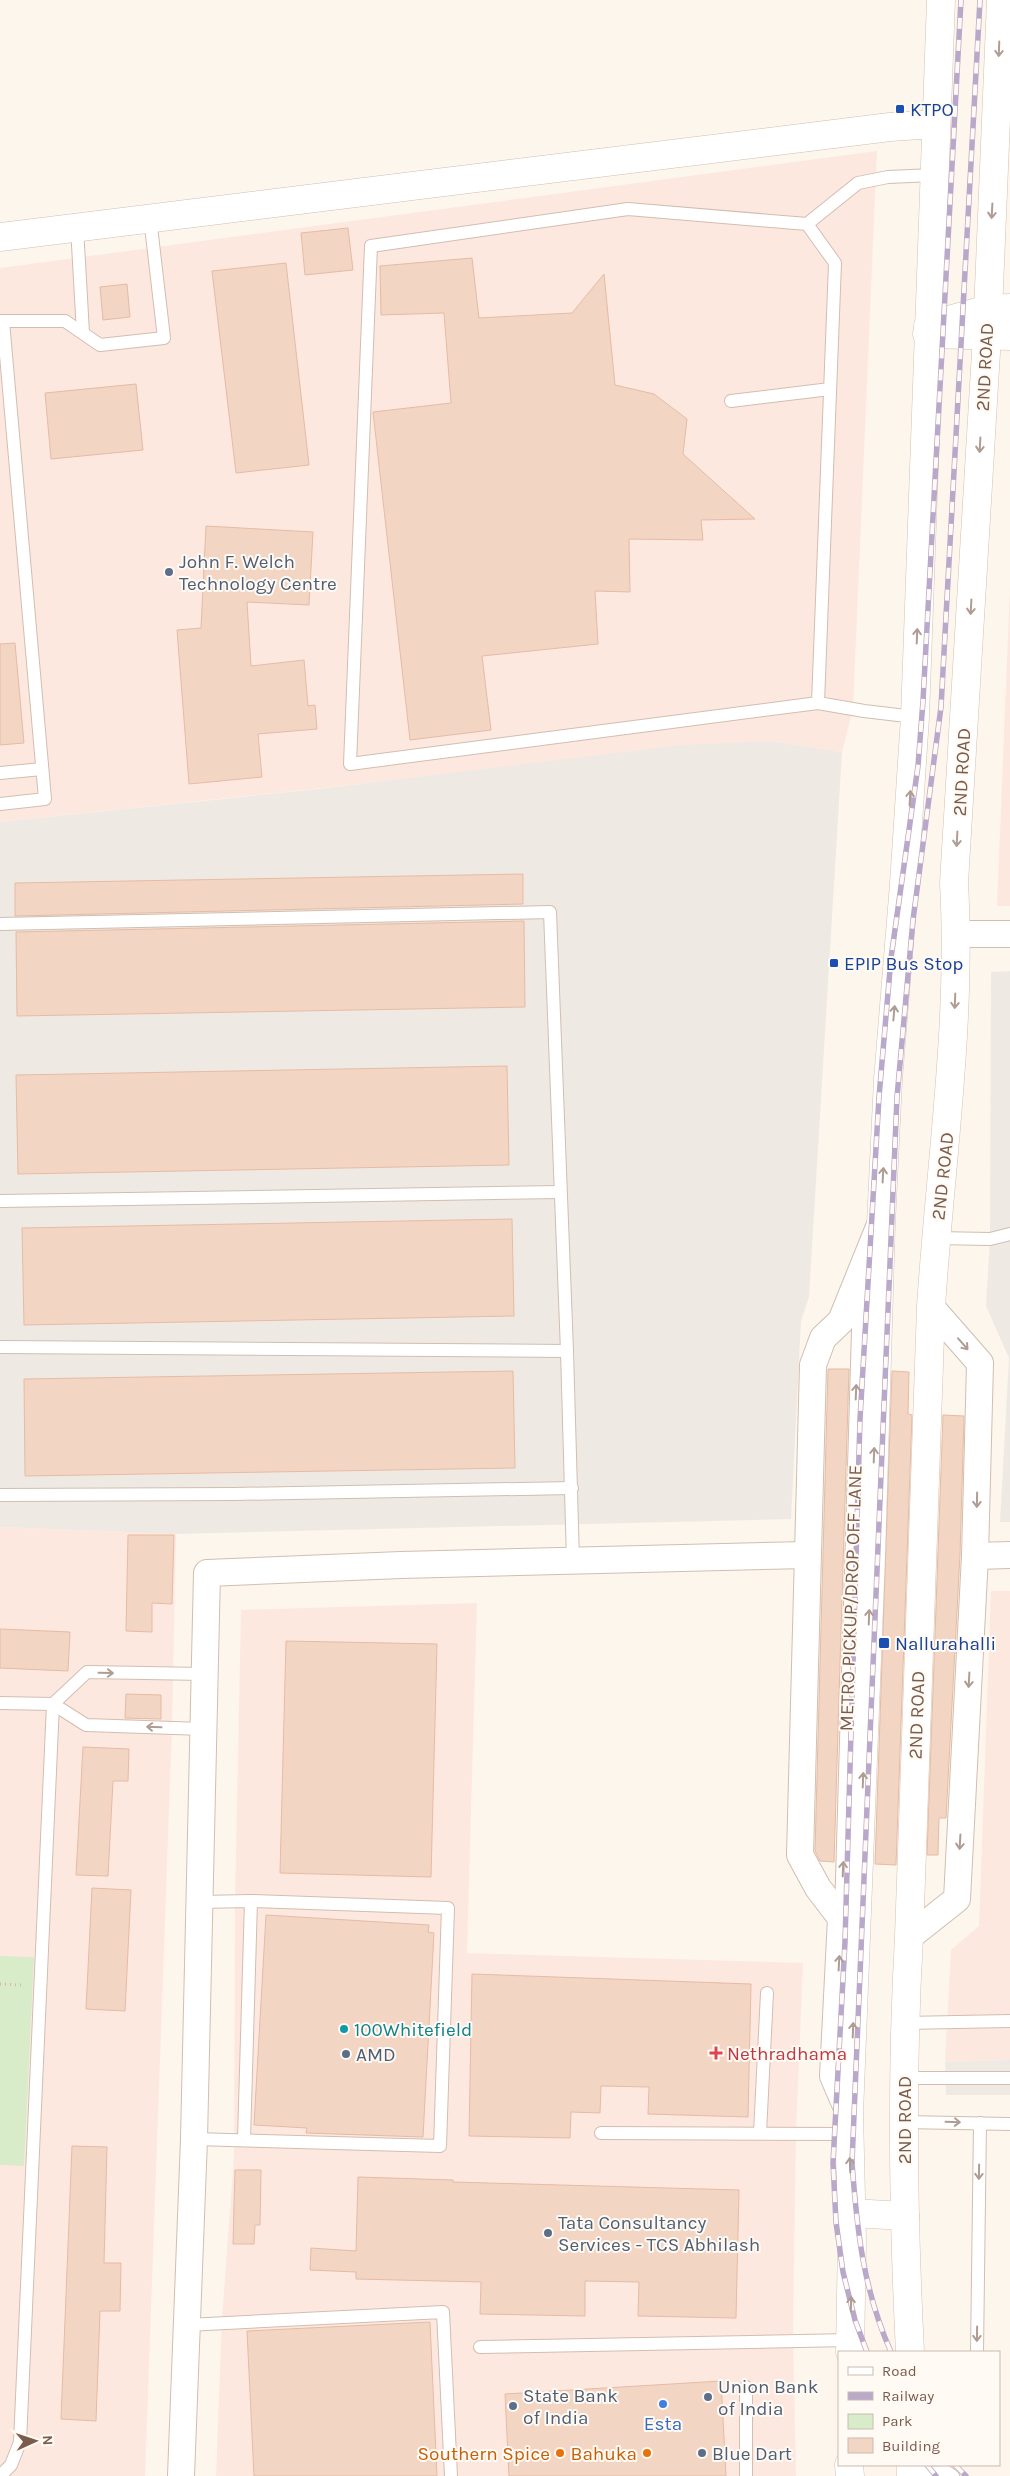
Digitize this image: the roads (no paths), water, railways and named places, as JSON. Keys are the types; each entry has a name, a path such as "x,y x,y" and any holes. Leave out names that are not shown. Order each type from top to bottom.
{"main road":[{"path":"850,2346 851,2213 849,2124 871,1558 881,1224 888,1080 915,717 933,174 941,0"},
{"name":"2ND ROAD","path":"910,2351 904,2216 904,2023 909,1937 931,1307 935,1238 951,1086 957,934 954,883 998,336 1001,0"},
{"path":"0,237 890,126 936,124"},
{"path":"928,330 999,308"},
{"path":"928,330 998,336"},
{"path":"851,2213 904,2216"}],"street":[{"path":"957,934 1010,934"},
{"path":"849,2124 833,2076 841,1918 818,1888 800,1855 813,1364 823,1338 841,1321 881,1224"},
{"path":"909,1937 957,1899 976,1556 980,1363 931,1307"},
{"path":"181,2476 194,2139 207,1573 573,1560 807,1555"},
{"path":"976,1556 1010,1555"}],"lane":[{"path":"915,717 818,703 350,764 371,246 628,209 807,224 858,183 888,176 933,174"},
{"path":"0,804 45,799 2,321 65,321 100,345 164,338 150,218"},
{"path":"807,224 835,262 818,703"},
{"path":"77,228 83,333"},
{"path":"731,401 830,389"},
{"path":"0,773 42,769"},
{"path":"0,924 550,912 572,1488 573,1560"},
{"path":"0,1201 560,1192"},
{"path":"935,1238 990,1239 1010,1234"},
{"name":"METRO PICKUP/DROP OFF LANE","path":"841,1918 860,1277"},
{"path":"0,1347 567,1351"},
{"path":"0,1495 234,1494 572,1488"},
{"path":"0,2476 11,2465 20,2442 53,1704 87,1672 204,1674"},
{"path":"0,1703 53,1704 86,1725 203,1729"},
{"path":"194,2139 440,2146 448,1918 448,1908 251,1901 199,1902"},
{"path":"244,2139 251,1901"},
{"path":"760,2133 767,1993"},
{"path":"904,2023 1010,2021"},
{"path":"903,2078 1010,2078"},
{"path":"904,2122 1010,2124"},
{"path":"977,2351 980,2123"},
{"path":"601,2134 760,2133 849,2124"},
{"path":"187,2325 443,2312 451,2476"},
{"path":"480,2347 850,2346"},
{"path":"746,2387 746,2476"},
{"path":"911,2471 947,2472 953,2476"}],"railway":[{"path":"867,2351 855,2320 843,2272 836,2222 833,2163 845,1942 860,1419 879,1097 891,958 918,766 923,701 961,0"},
{"path":"891,2351 881,2329 863,2259 856,2212 852,2163 897,1097 913,920 941,707 980,0"},
{"path":"928,2466 936,2476"},
{"path":"956,2466 966,2476"}],"place":[{"name":"KTPO","path":"900,109"},
{"name":"John F. Welch Technology Centre","path":"169,572"},
{"name":"EPIP Bus Stop","path":"834,963"},
{"name":"Nallurahalli","path":"884,1643"},
{"name":"100Whitefield","path":"344,2029"},
{"name":"Nethradhama","path":"716,2053"},
{"name":"AMD","path":"346,2054"},
{"name":"Tata Consultancy Services - TCS Abhilash","path":"548,2233"},
{"name":"Union Bank of India","path":"708,2397"},
{"name":"Esta","path":"663,2404"},
{"name":"State Bank of India","path":"513,2406"},
{"name":"Southern Spice","path":"560,2453"},
{"name":"Bahuka","path":"647,2453"},
{"name":"Blue Dart","path":"702,2453"}]}
